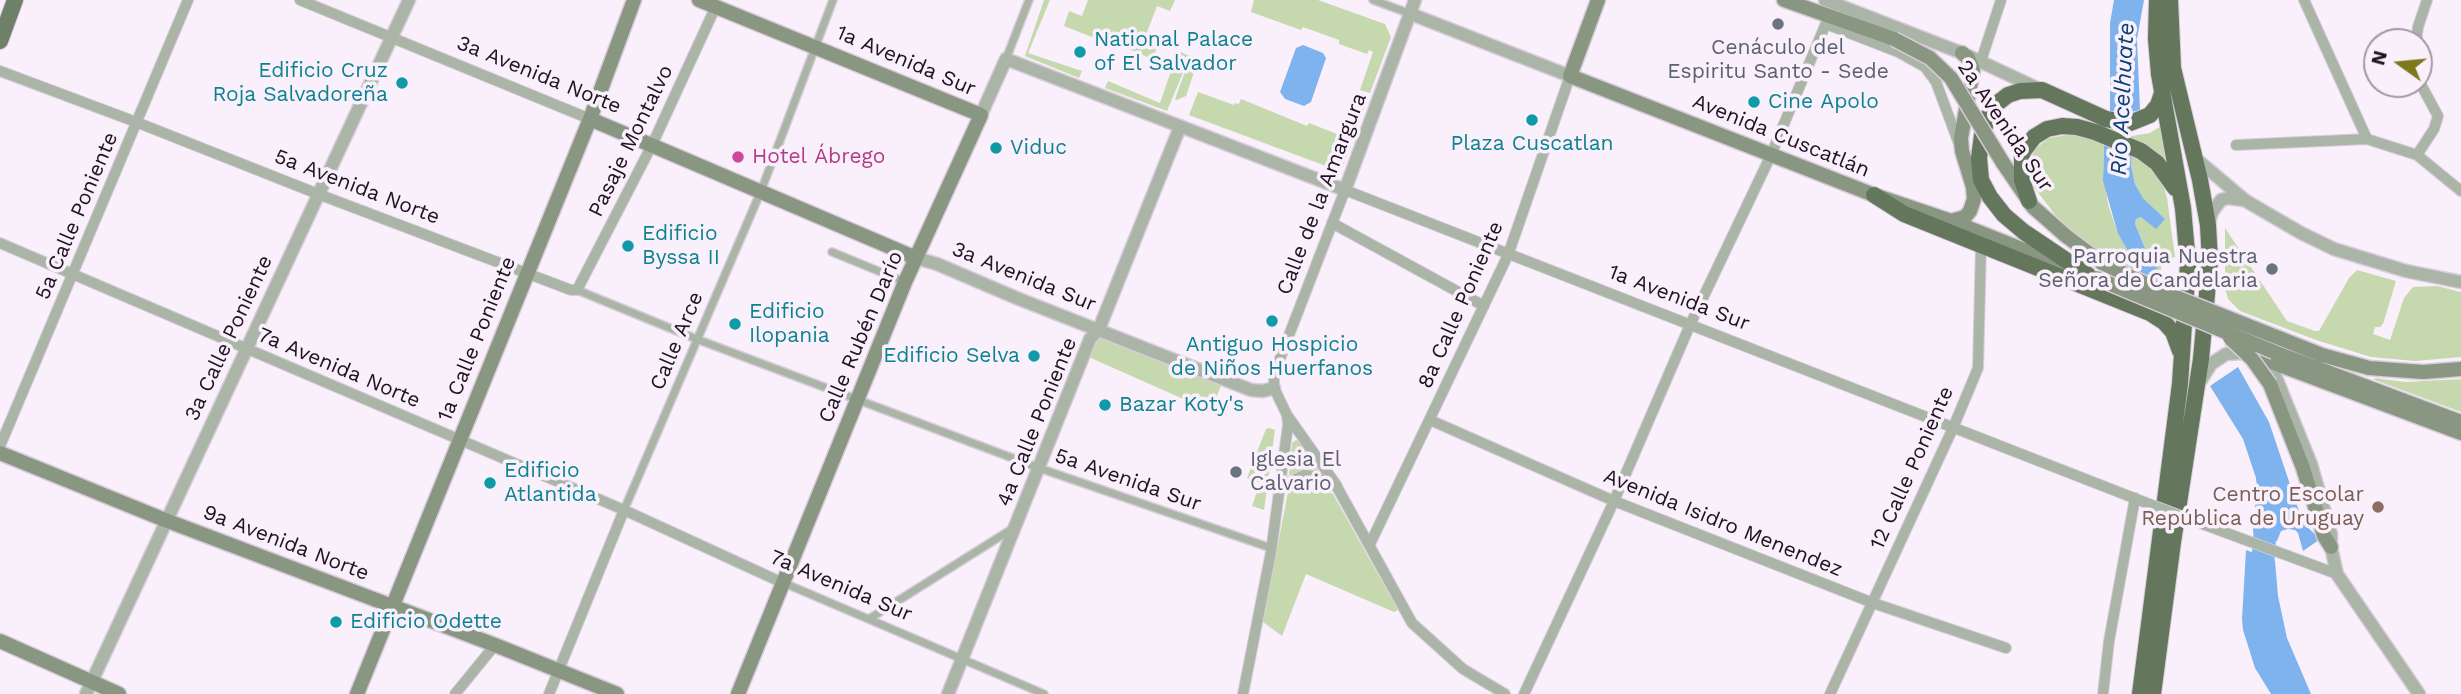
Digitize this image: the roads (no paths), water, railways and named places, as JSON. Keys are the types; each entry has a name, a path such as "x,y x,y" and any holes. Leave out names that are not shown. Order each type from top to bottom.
{"highway":[{"path":"2140,694 2182,356 2188,264 2183,208 2162,90 2156,39 2157,0"},
{"path":"2153,694 2209,282 2208,225 2175,81 2170,35 2170,0"},
{"path":"2092,276 2012,222 1990,197 1981,180 1980,143 1991,111 2008,95 2020,91 2042,90 2106,127 2164,169 2183,208"},
{"path":"2029,201 2022,180 2020,161 2025,146 2034,137 2047,129 2062,126 2106,127 2138,121 2155,110 2162,90"},
{"path":"1874,195 1904,214 2150,313 2173,332 2182,356"}],"main road":[{"path":"0,10 4,0"},
{"path":"0,41 15,0"},
{"name":"1a Calle Poniente","path":"357,694 590,120 634,0"},
{"name":"1a Avenida Sur","path":"699,0 981,115"},
{"path":"1570,76 1598,0"},
{"name":"2a Avenida Sur","path":"1784,0 1827,8 1930,58 1951,78 2029,201 2066,236 2102,263 2273,350"},
{"path":"1951,221 1965,216 1974,200 1973,187 1962,151 1962,131 1973,70 1962,52"},
{"name":"Avenida Cuscatlán","path":"1570,76 1874,195 1951,221 2273,350"},
{"name":"Calle Rubén Darío","path":"738,694 905,282 981,115"},
{"name":"3a Avenida Norte","path":"590,120 761,191"},
{"name":"3a Avenida Sur","path":"761,191 916,258"},
{"path":"2217,329 2247,354 2270,384 2324,536 2331,547"},
{"path":"2273,350 2322,355 2369,368 2423,372 2461,369"},
{"path":"2273,350 2461,422"},
{"path":"2273,350 2461,433"},
{"name":"9a Avenida Norte","path":"0,453 165,520 617,694"},
{"path":"0,641 88,688 119,694"}],"street":[{"name":"5a Calle Poniente","path":"0,446 188,0"},
{"name":"3a Avenida Norte","path":"300,0 590,120"},
{"name":"3a Calle Poniente","path":"88,688 409,0"},
{"name":"Calle Arce","path":"549,694 624,510 761,191 834,0"},
{"name":"Calle Rubén Darío","path":"981,115 1030,0"},
{"name":"Avenida Cuscatlán","path":"1373,0 1570,76"},
{"name":"Calle de la Amargura","path":"1275,388 1274,374 1415,0"},
{"path":"1981,61 2001,0"},
{"path":"2304,0 2367,139"},
{"path":"2418,28 2427,0"},
{"name":"Pasaje Montalvo","path":"577,290 652,145 716,6"},
{"name":"2a Avenida Sur","path":"1827,8 1962,52 2042,90"},
{"name":"2a Avenida Sur","path":"1827,8 1925,67 1936,82 1962,151"},
{"path":"1524,694 1614,501 1690,325 1771,155 1827,8"},
{"name":"1a Avenida Sur","path":"1006,59 2139,500 2337,574"},
{"name":"5a Avenida Norte","path":"0,71 318,194 577,290 699,340"},
{"name":"8a Calle Poniente","path":"1370,544 1508,255 1570,76"},
{"path":"2417,155 2434,129 2438,116 2428,98"},
{"name":"4a Calle Poniente","path":"948,694 1090,339 1099,329 1180,127"},
{"path":"2236,145 2367,139 2417,155 2461,191"},
{"path":"2194,158 2246,201 2333,249 2406,271 2461,282"},
{"path":"2208,225 2212,212 2221,200 2228,198 2246,201"},
{"path":"1332,223 1484,306"},
{"name":"7a Avenida Norte","path":"0,243 624,510"},
{"name":"12 Calle Poniente","path":"1830,694 1978,368 1981,246"},
{"path":"832,252 905,282"},
{"name":"3a Avenida Sur","path":"916,258 937,264 1251,390 1275,388"},
{"name":"5a Avenida Sur","path":"699,340 1039,468 1271,548"},
{"path":"2194,401 2203,375 2222,355 2273,350 2277,374 2311,464 2331,534 2337,574 2419,694"},
{"path":"1275,388 1287,415 1337,487 1412,623 1463,669 1505,694"},
{"path":"1243,694 1281,486 1287,415"},
{"name":"Avenida Isidro Menendez","path":"1430,420 1614,501 1873,603 2006,648"},
{"path":"1281,486 1304,475 1337,487"},
{"path":"2103,694 2109,640 2139,500"},
{"name":"7a Avenida Sur","path":"624,510 783,583 1044,694"},
{"path":"869,619 1015,527"},
{"path":"455,694 495,645"}],"water":[{"name":"Río Acelhuate","path":"2114,0 2144,0 2137,39 2140,110 2132,112 2110,111 2110,23"},
{"path":"1303,45 1323,53 1326,58 1311,102 1304,106 1285,99 1280,92 1296,48"},
{"name":"Río Acelhuate","path":"2104,142 2132,153 2131,165 2135,184 2143,198 2165,219 2156,229 2141,217 2136,219 2135,224 2147,253 2160,272 2157,280 2137,272 2134,261 2118,234 2103,181"},
{"path":"2238,367 2269,422 2303,523 2318,537 2319,540 2303,551 2295,530 2281,531 2277,541 2253,532 2256,478 2243,439 2210,386"},
{"path":"2246,550 2275,561 2278,596 2287,638 2311,694 2271,694 2255,668 2242,619"}],"waterway":[{"name":"Río Acelhuate","path":"2261,587 2267,506"}],"place":[{"name":"Cenáculo del Espiritu Santo - Sede","path":"1778,24"},
{"name":"National Palace of El Salvador","path":"1080,52"},
{"name":"Edificio Cruz Roja Salvadoreña","path":"402,83"},
{"name":"Cine Apolo","path":"1754,102"},
{"name":"Plaza Cuscatlan","path":"1532,120"},
{"name":"Viduc","path":"996,148"},
{"name":"Hotel Ábrego","path":"738,157"},
{"name":"Edificio Byssa II","path":"628,246"},
{"name":"Parroquia Nuestra Señora de Candelaria","path":"2272,269"},
{"name":"Antiguo Hospicio de Niños Huerfanos","path":"1272,321"},
{"name":"Edificio Ilopania","path":"735,324"},
{"name":"Edificio Selva","path":"1034,356"},
{"name":"Bazar Koty's","path":"1105,405"},
{"name":"Iglesia El Calvario","path":"1236,472"},
{"name":"Edificio Atlantida","path":"490,483"},
{"name":"Centro Escolar República de Uruguay","path":"2378,507"},
{"name":"Edificio Odette","path":"336,622"}]}
